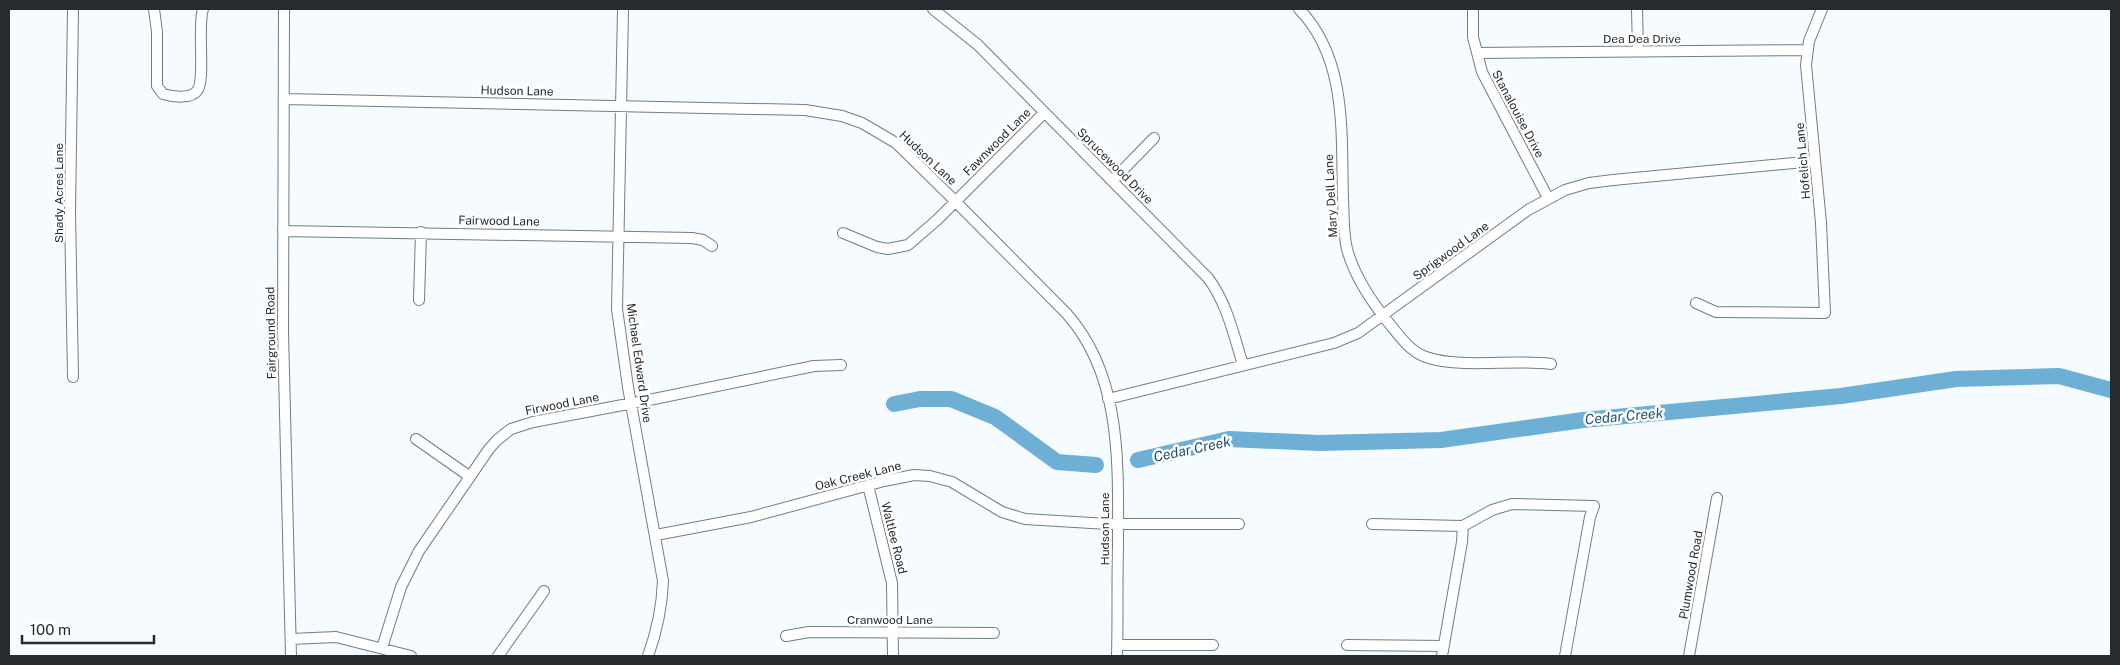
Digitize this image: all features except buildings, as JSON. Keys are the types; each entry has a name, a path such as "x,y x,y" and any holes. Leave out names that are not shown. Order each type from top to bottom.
{"street":[{"name":"Shady Acres Lane","path":"73,9 70,212 73,377"},
{"path":"154,9 157,32 157,86 164,94 188,96 193,94 200,86 200,23 204,9"},
{"name":"Fairground Road","path":"284,9 283,332 292,656"},
{"name":"Michael Edward Drive","path":"623,9 617,309 663,580 662,607 658,627 648,656"},
{"name":"Sprucewood Drive","path":"932,9 978,45 1214,286 1224,307 1243,365"},
{"name":"Mary Dell Lane","path":"1299,9 1317,33 1336,80 1341,124 1344,226 1347,250 1353,267 1366,291 1410,348 1424,357 1455,362 1551,364"},
{"name":"Stanalouise Drive","path":"1473,9 1473,37 1482,72 1548,198"},
{"path":"1637,9 1638,52"},
{"name":"Hofelich Lane","path":"1696,303 1716,312 1825,313 1816,161 1806,65 1809,41 1822,9"},
{"name":"Dea Dea Drive","path":"1477,54 1808,50"},
{"name":"Hudson Lane","path":"284,99 805,110 842,116 862,123 896,144 1080,328 1096,358 1108,399 1116,438 1118,656"},
{"name":"Fawnwood Lane","path":"843,233 888,250 902,248 917,238 956,202 1044,112"},
{"path":"1112,181 1154,138"},
{"name":"Sprigwood Lane","path":"1108,399 1334,343 1358,333 1528,210 1565,190 1589,183 1816,161"},
{"name":"Fairwood Lane","path":"283,231 696,238 712,246"},
{"path":"419,300 421,232"},
{"name":"Firwood Lane","path":"382,648 401,587 437,522 497,440 517,427 533,422 814,366 841,365"},
{"path":"416,439 469,476"},
{"name":"Oak Creek Lane","path":"656,535 752,517 896,478 930,476 952,482 1002,512 1025,519 1118,524 1239,524"},
{"name":"Waltlee Road","path":"868,486 889,568 893,594 893,656"},
{"name":"Plumwood Road","path":"1689,656 1717,498"},
{"path":"1372,524 1463,526 1504,505 1594,506 1590,517 1565,656"},
{"path":"1347,646 1443,651 1462,542 1463,526"},
{"path":"498,656 544,591"},
{"name":"Cranwood Lane","path":"786,636 809,632 994,633"},
{"path":"291,639 336,637 411,656"},
{"path":"1118,645 1213,645"}],"waterway":[{"name":"Cedar Creek","path":"1138,460 1229,439 1319,443 1441,440 1583,420 1841,396 1956,379 2059,376 2111,390"},
{"name":"Cedar Creek","path":"894,404 920,399 951,399 995,417 1057,462 1096,465"}]}
